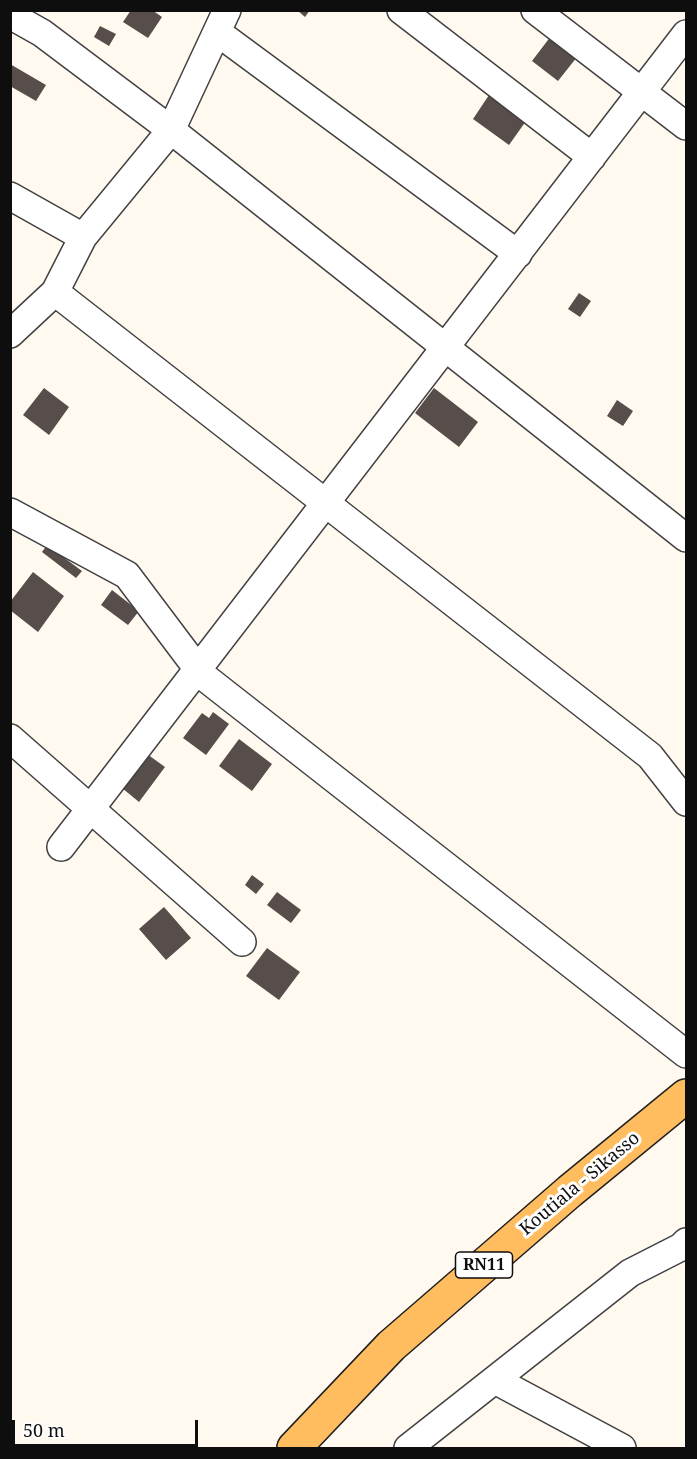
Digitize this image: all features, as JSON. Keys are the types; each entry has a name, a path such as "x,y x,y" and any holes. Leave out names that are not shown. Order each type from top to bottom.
{"main road":[{"name":"Koutiala - Sikasso","path":"294,1449 391,1346 570,1191 687,1095"}],"street":[{"path":"400,10 592,157"},
{"path":"535,10 687,126"},
{"path":"10,15 42,33 171,130 687,538"},
{"path":"10,334 55,292 82,237 171,130 222,21 518,254"},
{"path":"61,847 687,34"},
{"path":"10,196 82,237"},
{"path":"55,292 650,756 687,802"},
{"path":"10,512 127,574 203,676 687,1054"},
{"path":"10,738 242,942"},
{"path":"408,1449 630,1273 687,1242"},
{"path":"495,1380 622,1449"}],"building":[{"path":"131,10 152,10 162,17 148,38 123,22"},
{"path":"297,10 310,10 305,17"},
{"path":"100,26 116,34 109,46 94,37"},
{"path":"551,36 577,57 558,81 532,61"},
{"path":"10,64 46,85 36,101 10,86"},
{"path":"489,95 526,121 509,145 473,119"},
{"path":"579,293 591,301 580,317 568,309"},
{"path":"44,388 69,407 49,435 23,415"},
{"path":"434,388 478,422 459,447 415,413"},
{"path":"617,400 633,411 623,426 607,416"},
{"path":"47,545 82,571 76,578 42,552"},
{"path":"33,572 64,596 38,632 10,610 10,602"},
{"path":"112,590 139,611 128,625 101,605"},
{"path":"213,712 229,724 206,755 183,738 202,713 209,718"},
{"path":"239,739 272,764 252,791 219,766"},
{"path":"147,754 165,767 139,802 122,788"},
{"path":"252,875 264,884 256,894 245,885"},
{"path":"277,892 301,910 291,923 267,905"},
{"path":"164,907 191,938 166,960 139,929"},
{"path":"267,948 300,972 279,1000 246,976"}]}
